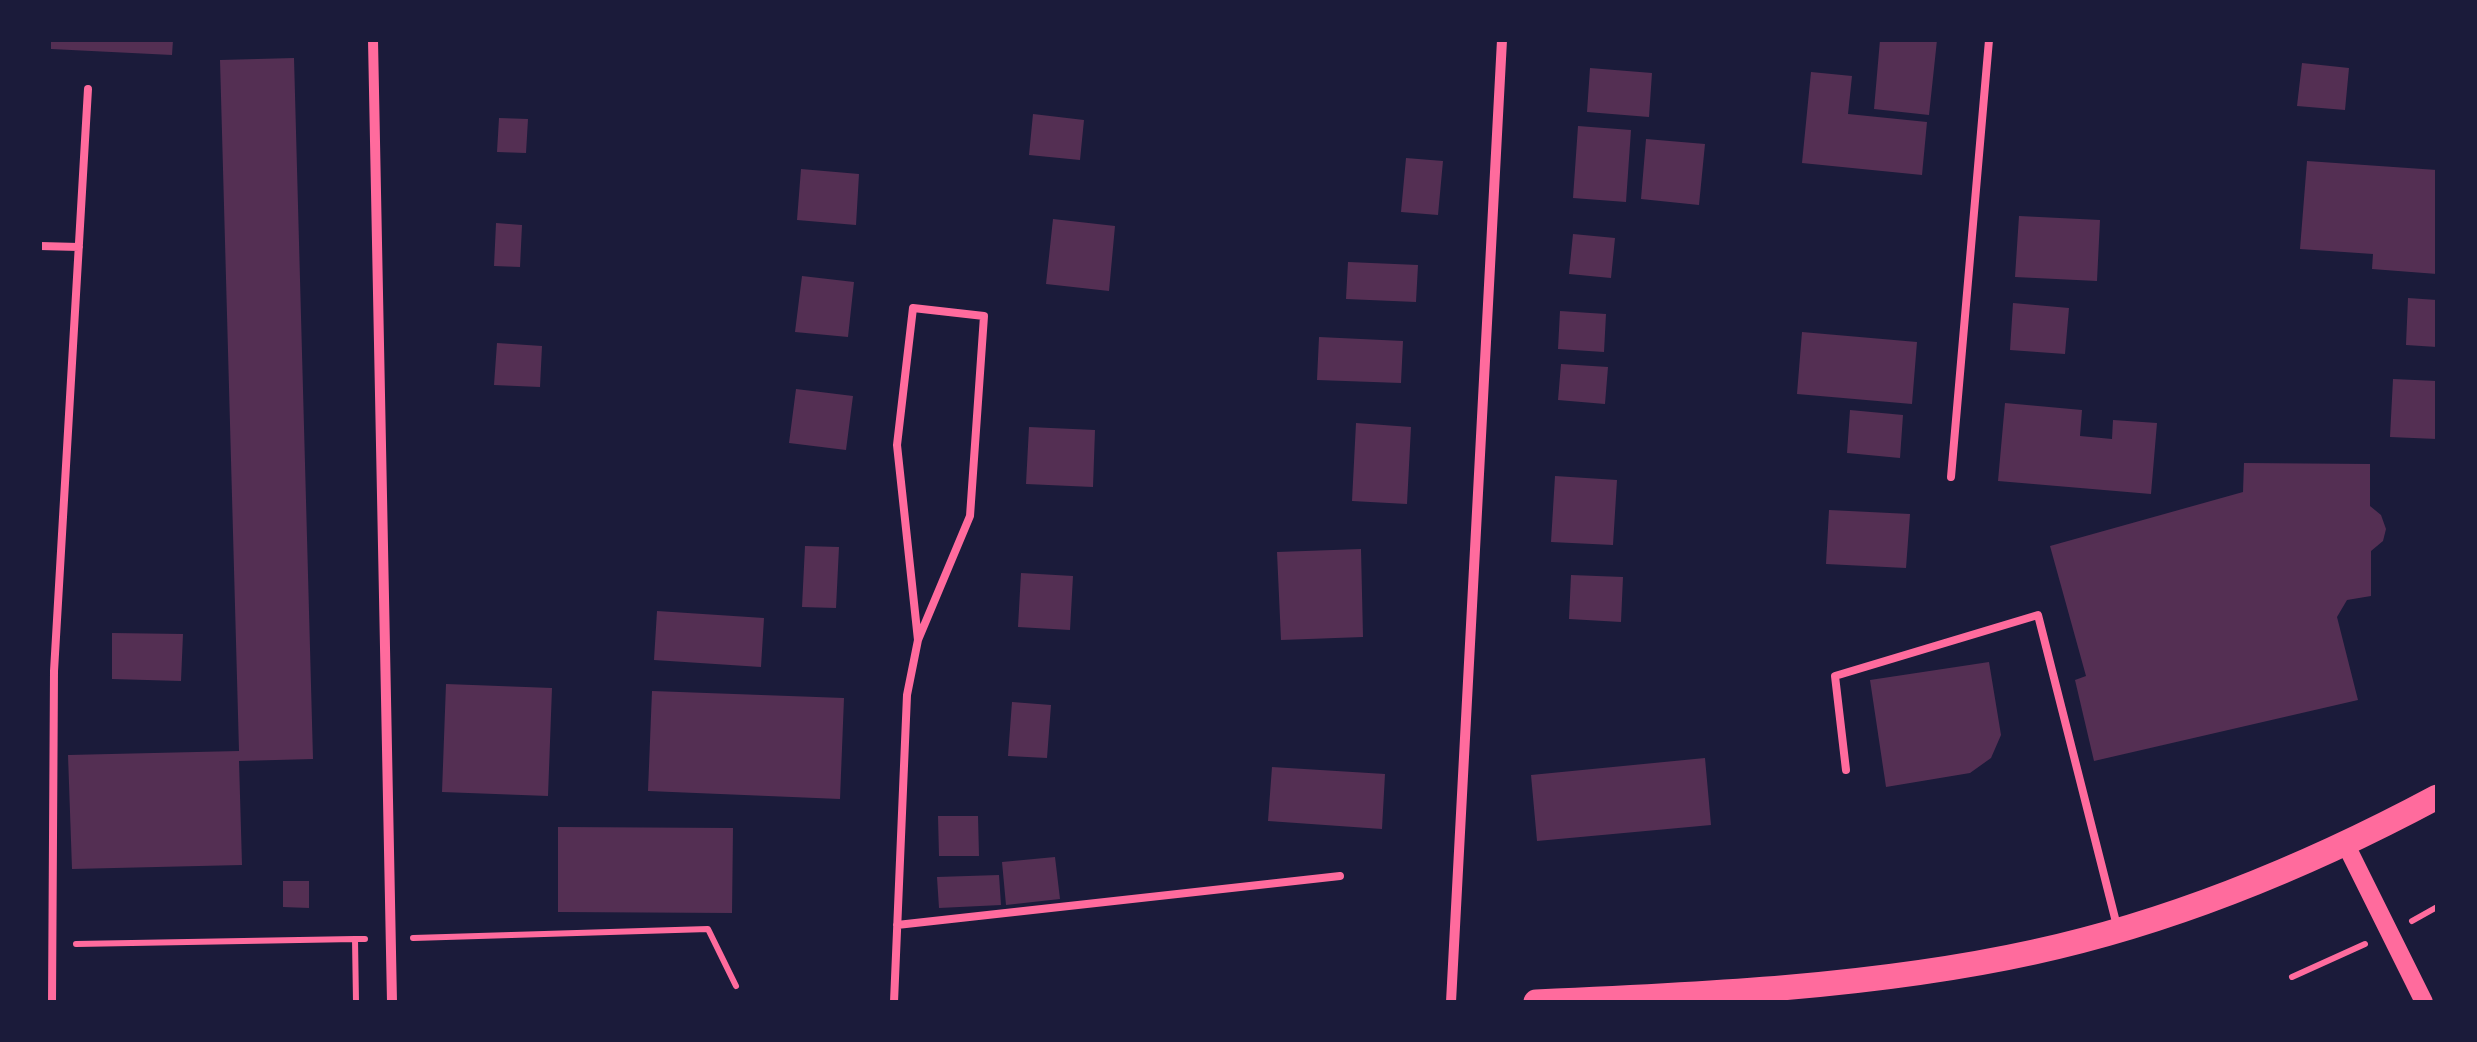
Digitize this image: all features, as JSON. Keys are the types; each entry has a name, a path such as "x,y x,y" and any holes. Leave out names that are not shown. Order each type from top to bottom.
{"main road":[{"path":"1536,1002 1955,968 2118,930 2264,882 2346,846 2437,797"}],"street":[{"path":"373,40 392,1002"},
{"path":"1451,1002 1502,40"},
{"path":"2346,846 2424,1002"}],"lane":[{"path":"1951,477 1989,40"},
{"path":"52,1002 54,671 88,89"},
{"path":"40,246 79,246"},
{"path":"894,1002 907,695 918,640 970,516 984,316 913,308 897,445 918,640"},
{"path":"1846,770 1835,676 2038,615 2118,930"},
{"path":"898,925 1340,876"}],"path":[{"path":"444,938 708,928 736,986"},
{"path":"52,944 355,939"}],"building":[{"path":"51,40 173,40 172,55 51,49"},
{"path":"1880,40 1937,40 1929,115 1874,109"},
{"path":"294,58 313,759 239,761 242,865 72,869 68,755 239,751 220,60"},
{"path":"2302,63 2349,68 2345,110 2297,106"},
{"path":"1590,68 1652,73 1649,117 1587,112"},
{"path":"1811,72 1852,76 1848,114 1927,122 1922,175 1802,163"},
{"path":"1033,114 1084,120 1080,160 1029,155"},
{"path":"499,118 528,119 526,153 497,152"},
{"path":"1578,126 1631,130 1626,202 1573,198"},
{"path":"1646,139 1705,144 1699,205 1641,199"},
{"path":"1406,158 1443,161 1438,215 1401,212"},
{"path":"2307,161 2437,170 2437,274 2372,269 2373,254 2300,249"},
{"path":"801,169 859,174 856,225 797,220"},
{"path":"2019,216 2100,220 2097,281 2015,277"},
{"path":"1053,219 1115,226 1109,291 1046,284"},
{"path":"496,223 522,225 520,267 494,266"},
{"path":"1573,234 1615,238 1611,278 1569,274"},
{"path":"1348,262 1418,265 1416,302 1346,299"},
{"path":"802,276 854,282 848,337 795,332"},
{"path":"2408,298 2437,300 2437,347 2406,345"},
{"path":"2013,303 2069,308 2065,354 2010,350"},
{"path":"1560,311 1606,314 1604,352 1558,349"},
{"path":"1802,332 1917,342 1912,404 1797,394"},
{"path":"1319,337 1403,341 1401,383 1317,380"},
{"path":"497,343 542,346 540,387 494,385"},
{"path":"1561,364 1608,367 1605,404 1558,400"},
{"path":"2393,379 2437,381 2437,439 2390,437"},
{"path":"796,389 853,396 846,450 789,443"},
{"path":"2005,403 2082,410 2080,436 2112,439 2113,420 2157,423 2151,494 1998,481"},
{"path":"1850,410 1903,415 1900,458 1847,453"},
{"path":"1356,423 1411,427 1407,504 1352,501"},
{"path":"1029,427 1095,430 1093,487 1026,484"},
{"path":"2244,463 2370,464 2370,506 2381,515 2386,529 2383,541 2371,551 2371,596 2347,600 2337,617 2358,700 2094,761 2075,680 2086,676 2050,546 2243,492"},
{"path":"1555,476 1617,480 1613,545 1551,542"},
{"path":"1829,510 1910,514 1906,568 1826,564"},
{"path":"805,546 839,547 836,608 802,607"},
{"path":"1361,549 1363,637 1281,640 1277,552"},
{"path":"1021,573 1073,576 1070,630 1018,627"},
{"path":"1571,575 1623,577 1621,622 1569,619"},
{"path":"657,611 764,618 761,667 654,660"},
{"path":"112,633 183,634 181,681 112,679"},
{"path":"1989,662 2001,735 1991,758 1970,773 1886,787 1870,680"},
{"path":"446,684 552,688 548,796 442,792"},
{"path":"652,691 844,698 840,799 648,791"},
{"path":"1012,702 1051,705 1047,758 1008,756"},
{"path":"1705,758 1711,825 1537,841 1531,775"},
{"path":"1272,767 1385,774 1382,829 1268,821"},
{"path":"938,816 978,816 979,856 939,856"},
{"path":"558,827 733,828 732,913 558,912"},
{"path":"1055,857 1060,899 1006,905 1002,862"},
{"path":"999,875 1001,905 939,908 937,877"},
{"path":"283,881 309,881 309,908 283,907"}]}
